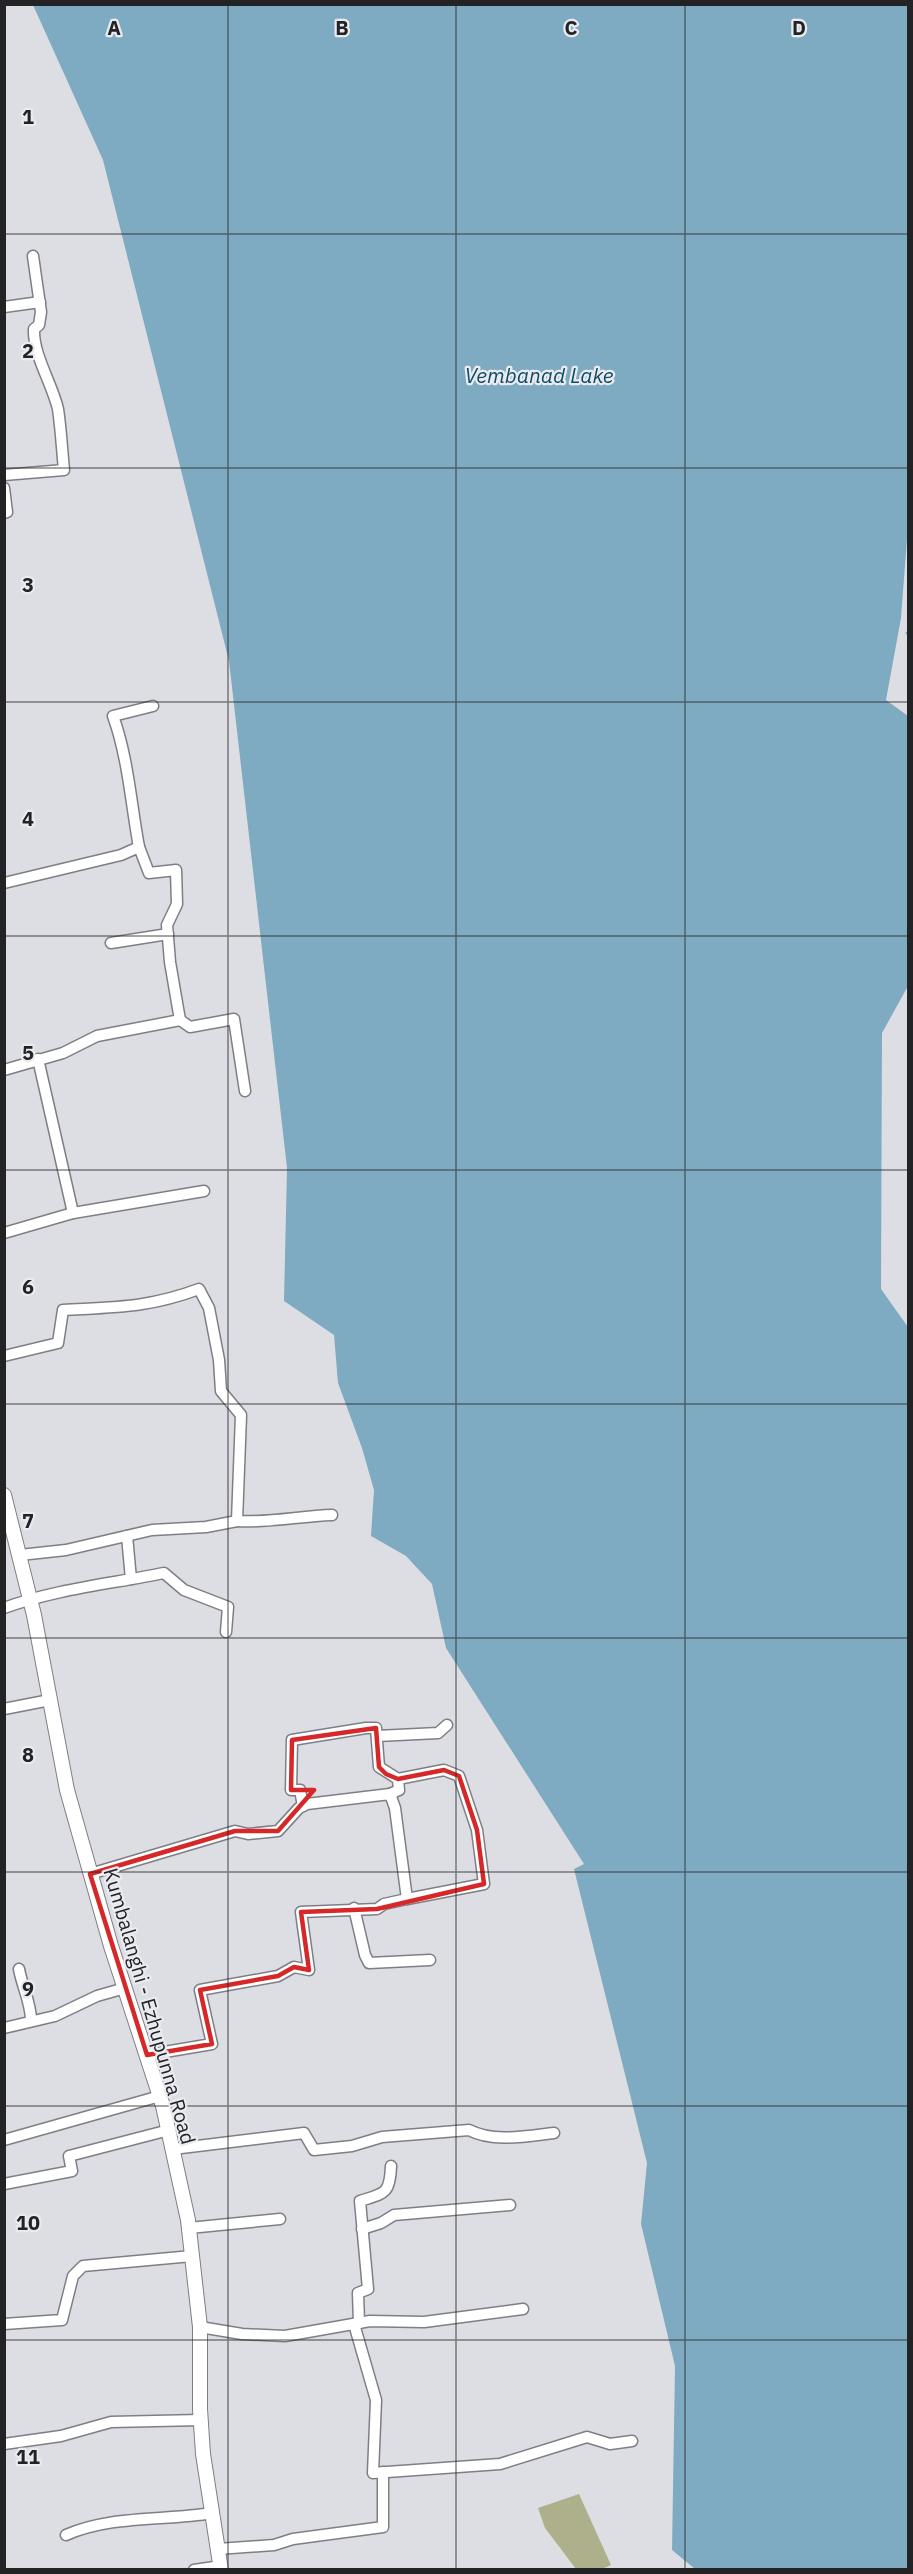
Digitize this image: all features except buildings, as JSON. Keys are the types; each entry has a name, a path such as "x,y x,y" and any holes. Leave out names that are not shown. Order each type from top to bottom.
{"main road":[{"name":"Kumbalanghi - Ezhupunna Road","path":"4,1495 30,1598 67,1790 124,1988 160,2096 189,2228 200,2327 202,2454 221,2568"}],"street":[{"path":"4,475 64,470 57,409 44,365 33,343 34,329 39,325 40,318 33,256"},
{"path":"4,307 39,302"},
{"path":"4,488 7,512 4,513"},
{"path":"153,706 113,716 124,744 127,785 139,847 149,873 176,870 177,904 167,925 180,1020 189,1027 234,1018 245,1091"},
{"path":"4,883 121,855 139,847"},
{"path":"111,943 168,934"},
{"path":"4,1070 63,1053 97,1036 180,1020"},
{"path":"38,1059 73,1213"},
{"path":"4,1233 73,1213 204,1191"},
{"path":"4,1356 58,1343 63,1310 121,1309 169,1300 199,1289 209,1308 219,1360 221,1391 241,1415 237,1521"},
{"path":"20,1556 66,1550 152,1530 206,1527 237,1521 260,1522 292,1516 332,1515"},
{"path":"127,1536 131,1579"},
{"path":"4,1608 30,1598 78,1587 164,1573 184,1590 228,1607 226,1632"},
{"path":"4,1709 50,1700"},
{"path":"377,1736 438,1733 447,1725"},
{"path":"147,2055 212,2044 200,1990 278,1976 294,1967 309,1970 301,1912 354,1908 377,1909 384,1904 484,1884 477,1830 459,1776 444,1770 398,1779 379,1767 376,1728 291,1740 291,1790 300,1790 303,1806"},
{"path":"90,1874 235,1831 248,1834 278,1831 303,1806 388,1795 399,1790 398,1779"},
{"path":"388,1795 395,1808 399,1825 407,1899"},
{"path":"354,1908 369,1963 430,1960"},
{"path":"19,1969 32,2020"},
{"path":"4,2028 55,2016 97,1996 124,1988"},
{"path":"4,2140 160,2096"},
{"path":"4,2184 72,2171 69,2156 169,2130"},
{"path":"173,2149 303,2133 314,2150 352,2146 382,2137 469,2130 480,2135 514,2137 554,2133"},
{"path":"391,2166 390,2186 384,2193 360,2201 368,2289 358,2293 356,2324 376,2400 374,2473 500,2464 587,2437 610,2444 632,2441"},
{"path":"362,2229 381,2223 394,2215 510,2205"},
{"path":"189,2228 280,2219"},
{"path":"4,2324 62,2320 73,2276 83,2266 192,2256"},
{"path":"200,2327 242,2334 285,2336 356,2324 424,2322 523,2309"},
{"path":"4,2444 61,2436 111,2422 200,2420"},
{"path":"218,2549 274,2545 293,2539 383,2527 383,2472"},
{"path":"66,2535 101,2523 186,2518 212,2513"},
{"path":"194,2570 221,2568"}],"highlighted area":[{"path":"376,1728 379,1767 386,1774 398,1779 444,1770 459,1776 477,1830 484,1884 377,1909 301,1912 309,1970 294,1967 278,1976 200,1990 212,2044 147,2055 90,1874 235,1831 278,1831 314,1790 291,1790 292,1740"}],"green space":[{"path":"579,2494 611,2565 602,2569 576,2569 545,2528 538,2508"}],"water":[{"name":"Vembanad Lake","path":"33,5 908,5 908,526 901,618 886,700 908,716 908,986 882,1033 881,1289 908,1327 908,2569 695,2569 672,2550 675,2366 641,2224 647,2163 574,1869 584,1864 446,1648 432,1584 406,1556 371,1536 374,1490 362,1448 338,1383 334,1335 284,1301 287,1168 229,661 103,160"}]}
